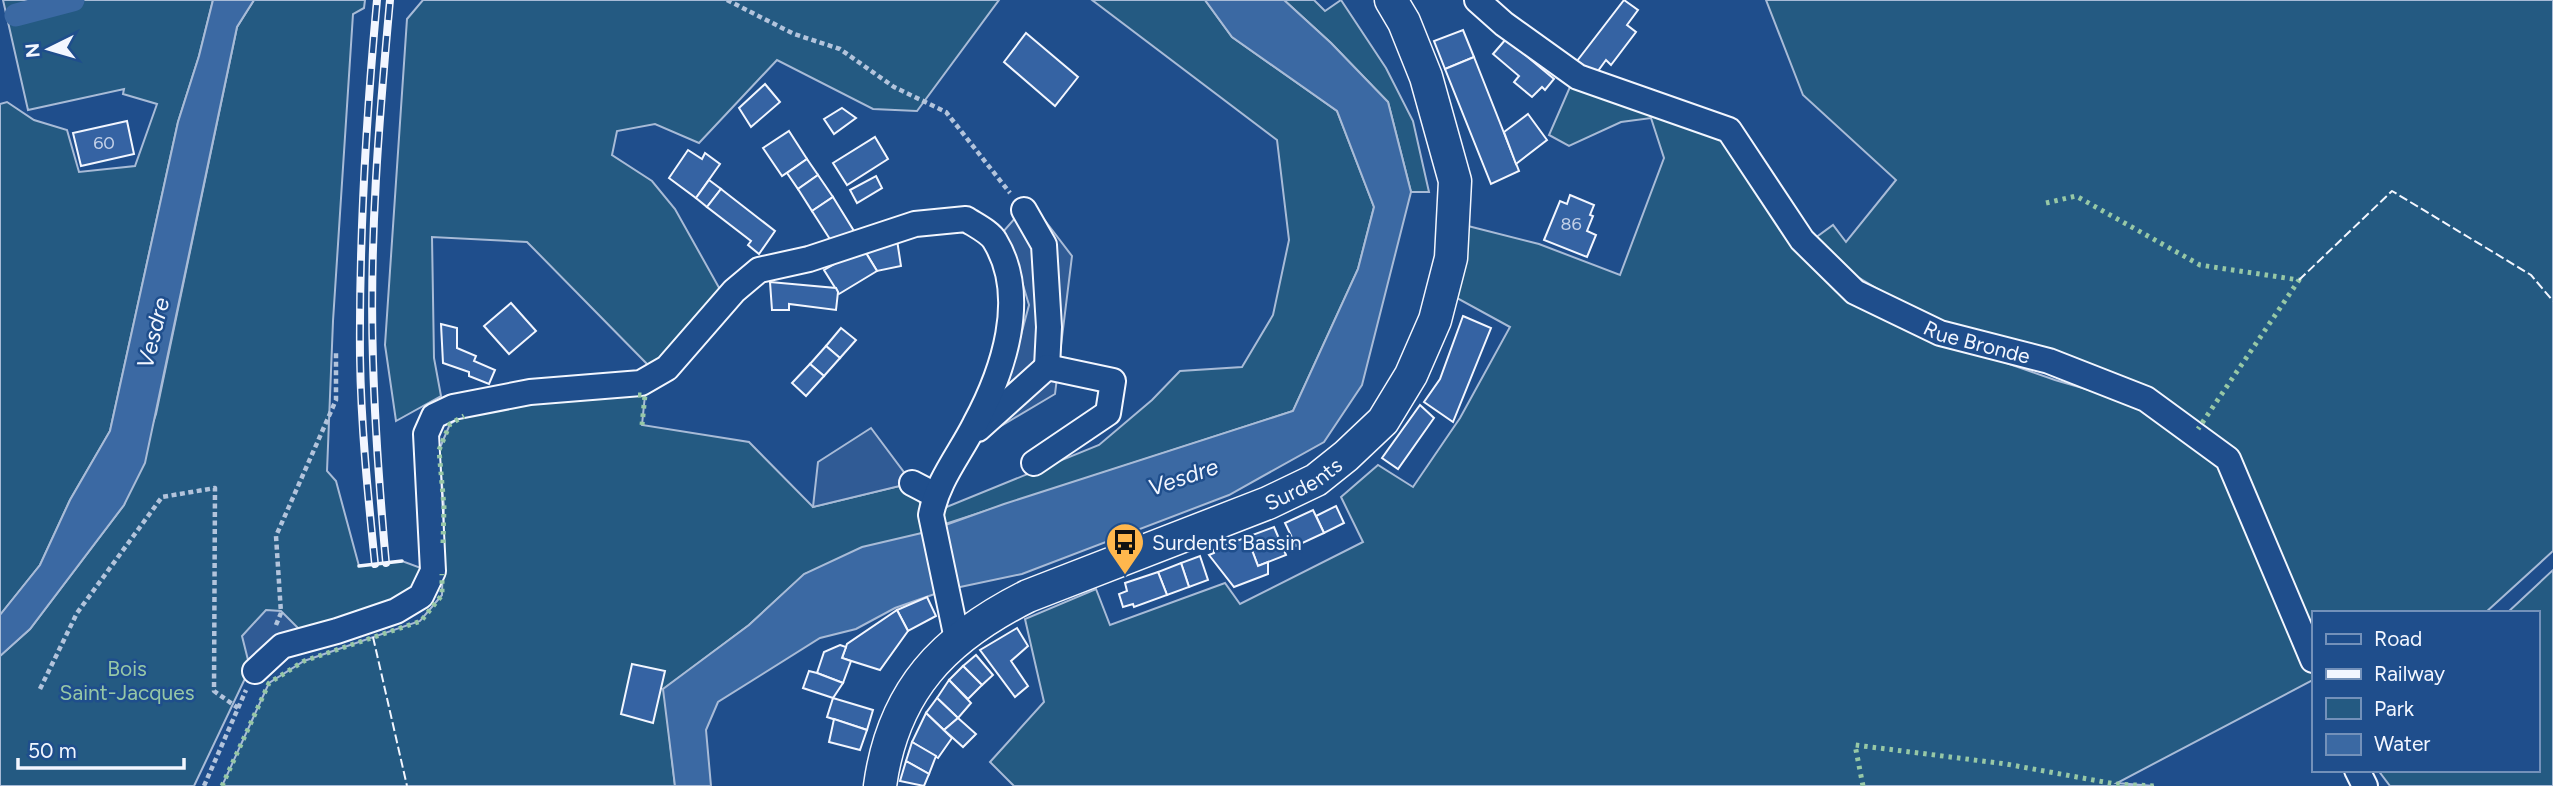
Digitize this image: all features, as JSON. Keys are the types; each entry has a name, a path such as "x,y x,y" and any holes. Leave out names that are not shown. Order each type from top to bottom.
{"main road":[{"name":"Surdents","path":"880,786 894,728 907,696 933,663 957,639 990,614 1028,596 1268,503 1316,480 1383,421 1411,375 1435,320 1451,258 1455,181 1426,77 1404,22 1391,0"}],"street":[{"name":"Rue Bronde","path":"1477,0 1504,24 1578,77 1729,130 1802,240 1855,292 1940,333 2049,361 2146,399 2228,459 2312,658"},
{"path":"967,439 1047,367 1049,327 1044,245 1024,210"},
{"path":"255,671 282,646 396,611 421,596 433,572 426,434 434,416 453,407 530,392 641,383 667,368 734,291 759,270 809,259 915,224 966,219 995,240 1010,277 1010,332 997,379 935,495 931,515 957,639"},
{"path":"1004,262 1044,245"},
{"path":"1034,463 1108,413 1113,381 1047,367"},
{"path":"912,483 935,495"}],"path":[{"path":"727,0 794,34 840,49 894,87 946,112 1024,210"},
{"path":"204,786 281,613 276,536 336,400 336,353"},
{"path":"40,688 77,613 162,496 215,488 214,691 238,708"}],"green space":[{"path":"3,0 213,0 178,122 110,431 70,500 40,565 0,615 0,104 7,102 34,120 67,130 79,172 135,166 157,104 123,94 124,89 28,110"},
{"name":"Bois Saint-Jacques","path":"254,0 365,0 364,8 353,14 333,321 327,471 336,481 359,566 402,561 421,568 413,591 250,668 194,786 0,786 0,656 30,629 124,505 156,414 237,27"},
{"path":"423,0 999,0 917,111 873,109 777,60 699,143 655,124 617,131 612,155 652,181 675,209 722,293 651,368 527,242 432,237 434,358 441,396 396,421 385,345 407,19"},
{"path":"1092,0 1205,0 1232,37 1337,111 1374,207 1358,269 1293,411 939,526 944,508 1099,445 1152,400 1180,371 1242,367 1273,315 1289,240 1277,140"},
{"path":"1284,0 1314,0 1325,11 1341,0 1386,68 1413,121 1429,192 1411,192 1388,102 1331,43"},
{"path":"1766,0 2553,0 2553,551 2487,611 2312,611 2312,634 2198,429 1943,328 1841,267 1811,241 1833,225 1846,242 1896,180 1803,95"},
{"path":"1573,80 1724,132 1786,237 1958,346 2055,380 2127,401 2180,431 2226,473 2312,666 2312,681 2117,783 2154,786 1014,786 990,762 1044,702 1025,619 1096,589 1110,625 1225,583 1240,604 1363,542 1341,497 1378,465 1413,487 1460,418 1510,327 1455,297 1468,226 1539,244 1620,275 1664,158 1651,118 1621,122 1569,146 1549,135"},
{"path":"645,395 642,425 749,442 813,507 912,483 931,530 805,574 749,625 664,689 675,786 222,786 269,683 304,661 420,621 442,595 444,507 439,450 450,424 477,408 571,396"},
{"path":"2553,570 2553,786 2390,786 2380,772 2539,772 2539,611 2509,611"}],"shaded area":[{"path":"1030,201 1072,256 1055,394 996,429 1029,305 1012,248 1002,233"},
{"path":"871,428 912,483 813,507 818,462"},
{"path":"266,610 281,611 305,635 250,668 242,636"}],"water":[{"name":"Vesdre","path":"213,0 254,0 237,27 145,463 124,505 30,629 0,656 0,615 40,565 70,500 110,431 178,122"},
{"name":"Vesdre","path":"1205,0 1284,0 1331,43 1388,102 1411,192 1362,385 1324,442 1229,495 1022,574 946,590 895,608 856,629 820,638 718,702 706,730 711,786 675,786 663,689 749,625 804,574 862,547 926,532 1004,504 1293,411 1358,269 1374,207 1337,111 1232,37"}],"building":[{"path":"1624,0 1638,10 1627,25 1636,32 1611,65 1606,60 1595,75 1577,61"},
{"path":"1463,30 1474,57 1445,69 1434,41"},
{"path":"1026,33 1078,77 1055,106 1004,62"},
{"path":"1506,39 1554,79 1545,90 1542,87 1532,97 1514,82 1519,76 1493,54"},
{"path":"1474,57 1519,171 1491,184 1445,69"},
{"path":"765,84 780,102 751,127 739,108"},
{"path":"842,108 856,118 834,134 824,119"},
{"path":"1528,114 1547,140 1516,164 1504,132"},
{"path":"127,121 134,154 81,166 73,133"},
{"path":"789,131 807,159 782,176 763,148"},
{"path":"875,137 888,159 847,185 833,163"},
{"path":"688,150 702,159 705,153 720,164 696,198 669,178"},
{"path":"807,159 818,175 798,189 787,173"},
{"path":"818,175 833,197 812,211 798,189"},
{"path":"876,176 882,188 857,203 850,190"},
{"path":"709,180 721,189 707,207 696,198"},
{"path":"721,189 775,231 759,254 748,245 751,241 707,207"},
{"path":"1570,195 1594,205 1587,231 1596,235 1587,257 1544,240 1560,201 1567,204"},
{"path":"833,197 854,231 833,244 812,211"},
{"path":"897,240 901,266 877,271 863,248"},
{"path":"863,248 877,271 839,294 824,270"},
{"path":"770,282 836,288 836,310 789,304 789,310 772,310"},
{"path":"511,303 536,331 509,354 484,326"},
{"path":"1463,316 1491,328 1453,422 1424,402 1440,379"},
{"path":"441,324 457,328 457,348 476,356 474,361 495,370 489,384 469,376 469,372 443,363"},
{"path":"841,328 856,340 840,358 826,346"},
{"path":"826,346 840,358 824,376 810,364"},
{"path":"810,364 824,376 806,396 792,383"},
{"path":"1420,405 1434,418 1398,469 1382,458"},
{"path":"1336,506 1344,523 1324,533 1316,516"},
{"path":"1313,510 1324,533 1296,546 1285,523"},
{"path":"1274,527 1286,555 1258,566 1247,537"},
{"path":"1247,537 1258,566 1268,562 1268,574 1234,587 1209,555 1214,553 1213,550"},
{"path":"1200,556 1208,580 1189,587 1181,563"},
{"path":"1181,563 1189,587 1167,595 1158,572"},
{"path":"1158,572 1167,595 1134,607 1133,604 1123,607 1119,594 1127,591 1125,583"},
{"path":"927,597 936,616 908,631 897,610"},
{"path":"897,610 908,631 880,670 842,658 847,644"},
{"path":"1017,628 1028,646 1011,661 1028,686 1015,697 980,650"},
{"path":"840,645 846,647 842,658 851,661 843,683 817,673 824,652"},
{"path":"976,655 993,675 982,685 963,666"},
{"path":"632,664 665,671 653,723 621,714"},
{"path":"963,666 982,685 968,699 949,680"},
{"path":"809,671 843,683 833,698 803,688"},
{"path":"949,680 971,703 958,718 937,698"},
{"path":"833,698 873,710 867,730 827,717"},
{"path":"937,698 958,718 944,730 926,713"},
{"path":"926,713 952,738 938,758 912,742"},
{"path":"958,718 976,734 963,747 944,730"},
{"path":"834,719 867,730 860,750 829,742"},
{"path":"912,742 936,756 929,774 906,761"},
{"path":"906,761 929,774 924,786 900,781"}],"waterway":[{"path":"16,15 73,0"}],"railway":[{"path":"375,564 362,409 360,312 364,178 377,0"},
{"path":"386,563 375,412 372,271 390,0"}],"hedge":[{"path":"2046,203 2076,196 2200,265 2299,280 2198,429"},
{"path":"638,395 645,395 642,425"},
{"path":"443,543 444,507 439,450 450,424 464,416"},
{"path":"222,786 269,683 304,661 421,621 442,595 442,574"},
{"path":"1863,786 1855,745 2006,764 2115,784 2154,786"}],"fence":[{"path":"2299,280 2392,191 2531,275 2553,301"},
{"path":"373,637 407,786"}],"wall":[{"path":"359,566 402,561"}],"place":[{"name":"Surdents Bassin","path":"1125,576"}]}
